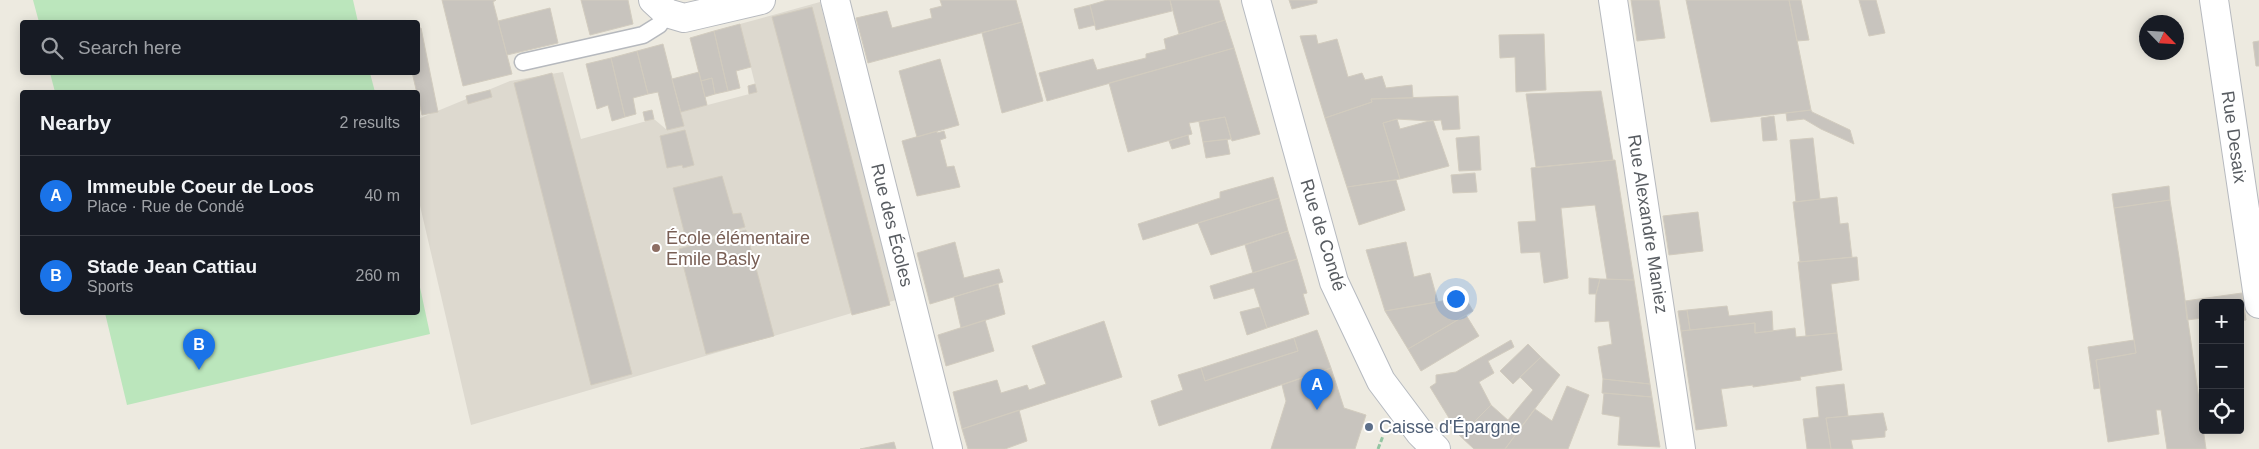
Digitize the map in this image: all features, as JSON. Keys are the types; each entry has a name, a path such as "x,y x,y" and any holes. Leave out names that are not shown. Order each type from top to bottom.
{"street":[{"path":"660,6 684,18 761,0"},
{"name":"Rue des Écoles","path":"835,0 948,449"},
{"name":"Rue de Condé","path":"1256,0 1334,282 1381,381 1420,433 1436,449"},
{"name":"Rue Alexandre Maniez","path":"1613,0 1681,449"},
{"name":"Rue Desaix","path":"2214,0 2259,304"}],"lane":[{"path":"523,62 643,35 659,26 660,6"}],"shaded area":[{"name":"École élémentaire Emile Basly","path":"820,2 896,300 471,425 420,206 420,118 510,81 563,72 581,139 654,119 667,130 684,126 681,112 757,92 740,24"}],"green space":[{"path":"33,0 353,0 358,20 38,20"},
{"path":"51,75 371,75 374,90 54,90"},
{"path":"420,287 430,334 127,405 105,315 420,315"}],"building":[{"path":"442,0 496,0 493,2 512,74 463,86"},
{"path":"581,0 628,0 633,24 590,35"},
{"path":"940,0 1016,0 1022,22 868,63 856,18 887,11 892,28 932,18 930,9 942,6"},
{"path":"1107,0 1170,0 1172,11 1096,30 1090,5"},
{"path":"1170,0 1219,0 1225,20 1179,34"},
{"path":"1289,0 1317,0 1317,3 1292,9"},
{"path":"1631,0 1659,0 1665,38 1637,41"},
{"path":"1686,0 1789,0 1811,110 1711,122"},
{"path":"1789,0 1801,0 1809,40 1797,41"},
{"path":"1859,0 1876,0 1885,33 1869,36"},
{"path":"1090,5 1095,25 1079,29 1074,9"},
{"path":"812,7 890,305 852,315 772,17"},
{"path":"550,8 558,43 507,55 498,21"},
{"path":"1225,20 1234,48 1047,101 1039,73 1093,59 1097,70 1146,58 1146,54 1166,49 1164,39"},
{"path":"1022,22 1043,101 1002,113 982,33"},
{"path":"740,24 751,67 736,71 740,88 728,91 714,31"},
{"path":"421,28 438,112 422,115 420,90 416,90 413,75 420,75"},
{"path":"714,31 728,91 715,94 712,78 701,81 690,38"},
{"path":"1544,34 1546,90 1516,92 1515,57 1500,58 1499,35"},
{"path":"1316,35 1318,44 1337,39 1348,77 1362,73 1365,80 1382,76 1386,88 1412,85 1413,98 1371,99 1372,102 1325,118 1300,36"},
{"path":"2259,41 2259,66 2256,66 2253,42"},
{"path":"663,44 684,126 667,130 658,92 648,94 637,51"},
{"path":"1234,48 1260,134 1232,141 1225,117 1189,123 1192,134 1128,152 1109,83"},
{"path":"637,51 648,94 633,98 636,114 625,117 611,58"},
{"path":"611,58 625,117 612,121 608,105 597,109 586,64"},
{"path":"940,59 959,125 917,137 899,71"},
{"path":"699,72 707,105 681,112 672,79"},
{"path":"552,73 632,374 591,385 514,83"},
{"path":"712,78 715,94 705,97 701,81"},
{"path":"755,84 757,92 749,94 748,86"},
{"path":"490,90 492,97 468,104 466,96"},
{"path":"1601,91 1613,160 1536,167 1526,94"},
{"path":"1458,96 1460,129 1443,130 1441,120 1397,119 1383,123 1400,179 1347,187 1325,118 1372,102 1371,99"},
{"path":"652,110 654,119 645,121 643,112"},
{"path":"1811,110 1850,130 1854,144 1804,119 1787,121 1786,113"},
{"path":"1774,116 1777,140 1763,141 1761,118"},
{"path":"1225,117 1231,139 1203,142 1199,122"},
{"path":"1397,119 1400,129 1433,120 1449,166 1400,179 1383,123"},
{"path":"685,130 694,165 683,168 682,165 667,168 660,136"},
{"path":"937,131 937,133 944,131 946,138 940,140 947,167 954,166 960,187 917,196 902,141"},
{"path":"1188,135 1190,144 1172,149 1169,141"},
{"path":"1479,136 1481,170 1459,171 1456,138"},
{"path":"1813,138 1820,199 1796,202 1790,140"},
{"path":"1227,139 1230,154 1206,158 1203,142"},
{"path":"1615,160 1634,280 1607,279 1595,205 1561,208 1568,278 1544,283 1540,252 1521,253 1518,222 1536,221 1531,168"},
{"path":"1475,173 1477,192 1453,193 1451,175"},
{"path":"722,176 733,214 741,213 745,227 687,243 673,188"},
{"path":"1273,177 1279,198 1143,240 1138,224 1220,198 1220,192"},
{"path":"1396,180 1405,210 1359,225 1347,187"},
{"path":"2169,186 2170,200 2114,208 2112,194"},
{"path":"1837,197 1840,224 1848,223 1852,257 1800,262 1793,202"},
{"path":"1279,198 1288,231 1211,255 1198,223"},
{"path":"2170,200 2199,399 2199,434 2204,434 2206,449 2167,449 2161,410 2156,410 2159,434 2108,442 2096,360 2136,353 2114,208"},
{"path":"1698,212 1703,251 1669,255 1663,216"},
{"path":"746,230 774,336 706,354 679,249"},
{"path":"1288,231 1297,259 1253,273 1245,245"},
{"path":"955,242 964,278 999,269 1003,282 930,304 917,253"},
{"path":"1406,242 1414,277 1430,273 1438,302 1385,311 1366,250"},
{"path":"1857,257 1859,280 1831,284 1837,333 1806,336 1798,262"},
{"path":"1297,259 1307,293 1303,294 1309,314 1267,328 1254,288 1214,299 1210,286"},
{"path":"1589,278 1600,279 1596,294 1589,294"},
{"path":"1600,279 1634,280 1650,384 1603,379 1598,347 1612,344 1609,321 1595,322 1596,294"},
{"path":"998,284 1005,314 961,328 954,297"},
{"path":"2242,293 2243,299 2199,299"},
{"path":"1465,297 1473,311 1408,349 1385,311"},
{"path":"2199,299 2199,318 2187,320 2185,301"},
{"path":"1727,306 1729,316 1772,311 1773,331 1755,333 1755,323 1690,330 1687,310"},
{"path":"1260,307 1267,328 1247,335 1240,312"},
{"path":"1687,310 1690,330 1681,331 1678,311"},
{"path":"1466,315 1479,336 1421,371 1408,349"},
{"path":"985,320 994,351 946,366 938,335"},
{"path":"1104,321 1122,377 962,429 953,392 997,380 1001,393 1027,385 1029,390 1046,384 1032,346"},
{"path":"1755,323 1755,333 1795,328 1796,337 1837,333 1842,370 1800,377 1801,380 1753,387 1753,385 1721,389 1727,426 1696,430 1681,331"},
{"path":"1317,330 1331,368 1159,426 1151,401 1183,390 1178,375 1201,368 1205,381 1298,351 1294,338"},
{"path":"1294,338 1298,351 1205,381 1201,368"},
{"path":"1511,340 1514,347 1488,361 1494,373 1479,382 1491,405 1460,436 1430,387 1436,383 1436,375 1456,372"},
{"path":"2134,340 2136,353 2096,360 2100,388 2094,389 2088,347"},
{"path":"1528,344 1541,357 1513,384 1500,371"},
{"path":"1541,357 1560,375 1519,430 1508,420 1533,390 1520,377"},
{"path":"1331,368 1344,408 1366,415 1355,449 1271,449 1286,401 1282,385"},
{"path":"1603,379 1650,384 1652,397 1602,393"},
{"path":"1844,384 1848,416 1826,418 1831,449 1807,449 1803,419 1819,417 1816,387"},
{"path":"1567,386 1589,395 1568,449 1505,449 1535,409 1552,421"},
{"path":"1604,393 1652,397 1660,447 1618,445 1620,417 1602,414"},
{"path":"1491,405 1519,430 1505,449 1474,449 1460,436"},
{"path":"1019,410 1027,441 1005,449 968,449 962,429"},
{"path":"1883,413 1887,430 1885,431 1885,437 1851,440 1853,449 1831,449 1826,418"},
{"path":"894,442 896,449 860,449"}],"place":[{"name":"École élémentaire Emile Basly","path":"656,248"},
{"name":"Stade Jean Cattiau","path":"199,370"},
{"name":"Immeuble Coeur de Loos","path":"1317,410"},
{"name":"Caisse d'Épargne","path":"1369,427"}]}
